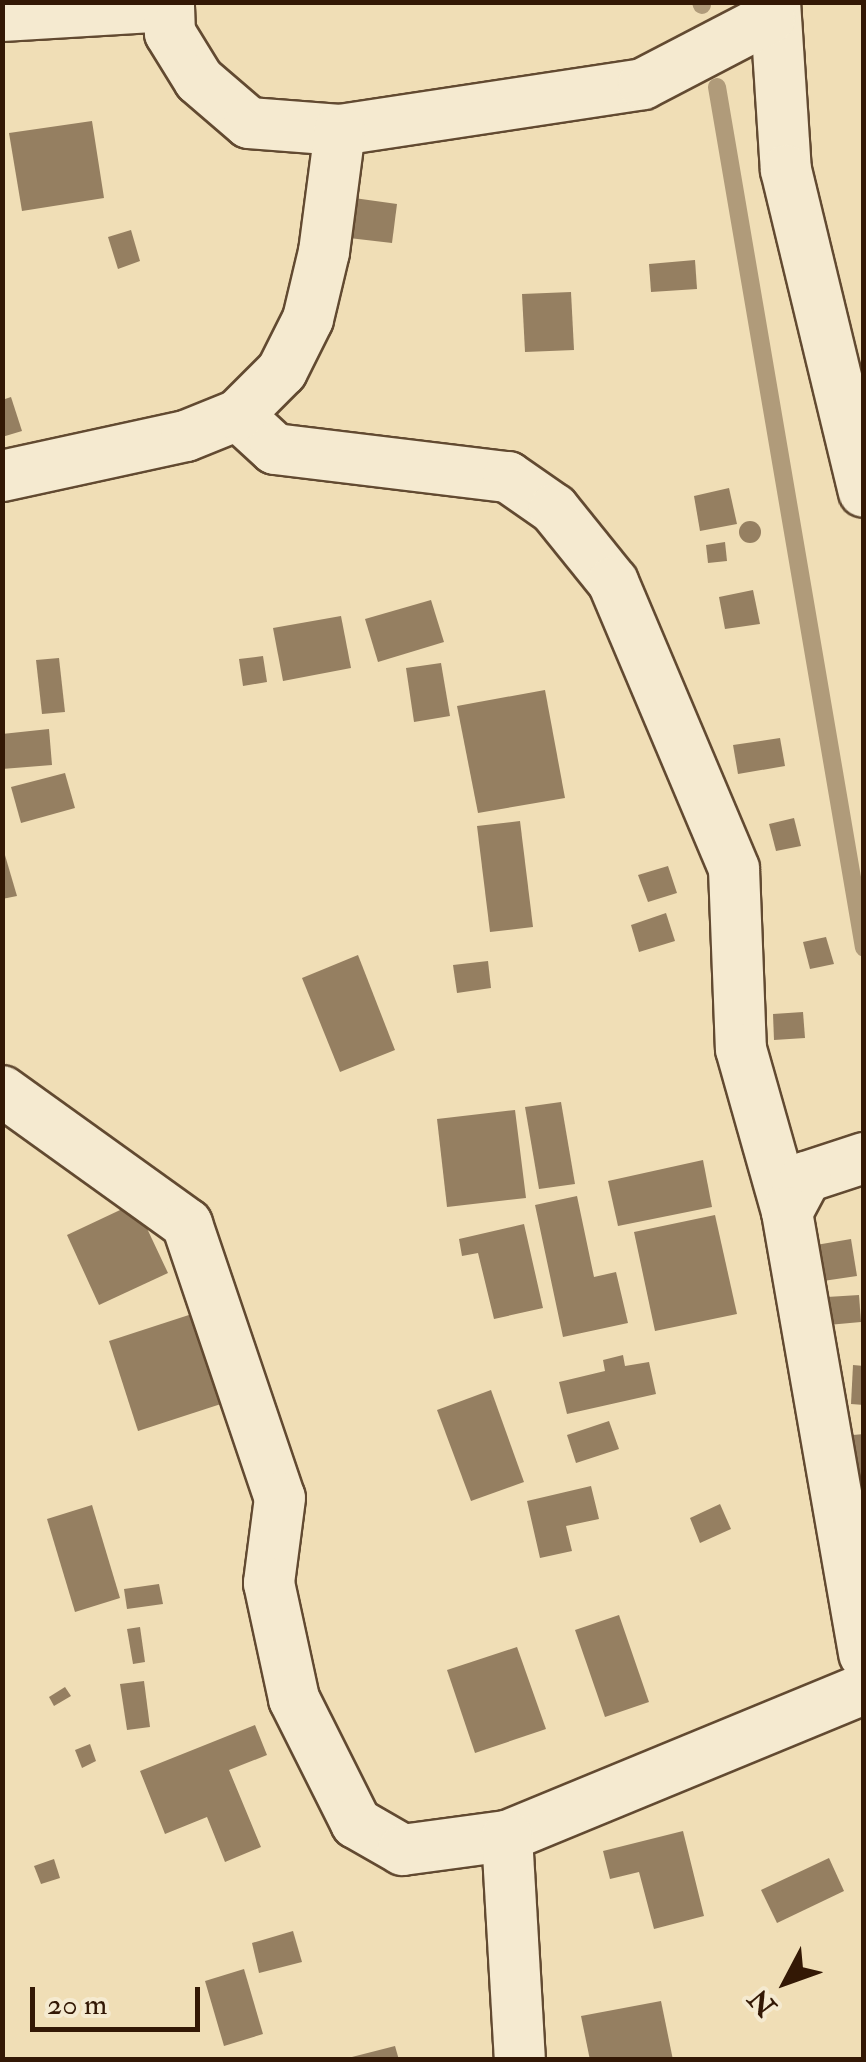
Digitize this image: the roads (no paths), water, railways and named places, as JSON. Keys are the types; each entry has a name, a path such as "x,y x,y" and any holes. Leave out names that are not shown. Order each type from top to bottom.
{"street":[{"path":"2,16 169,6 170,33 199,80 249,123 340,130 644,84 772,10 786,170 842,320 864,492"},
{"path":"2,476 186,436 238,414 282,370 308,319 340,130"},
{"path":"238,414 275,448 508,477 554,509 613,582 734,869 742,1048 787,1212 864,1654"},
{"path":"2,1091 187,1224 280,1498 269,1583 294,1699 356,1824 403,1850 508,1836 864,1689"},
{"path":"787,1212 806,1178 864,1158"},
{"path":"508,1836 520,2060"}],"waterway":[{"path":"717,87 864,948"}]}
